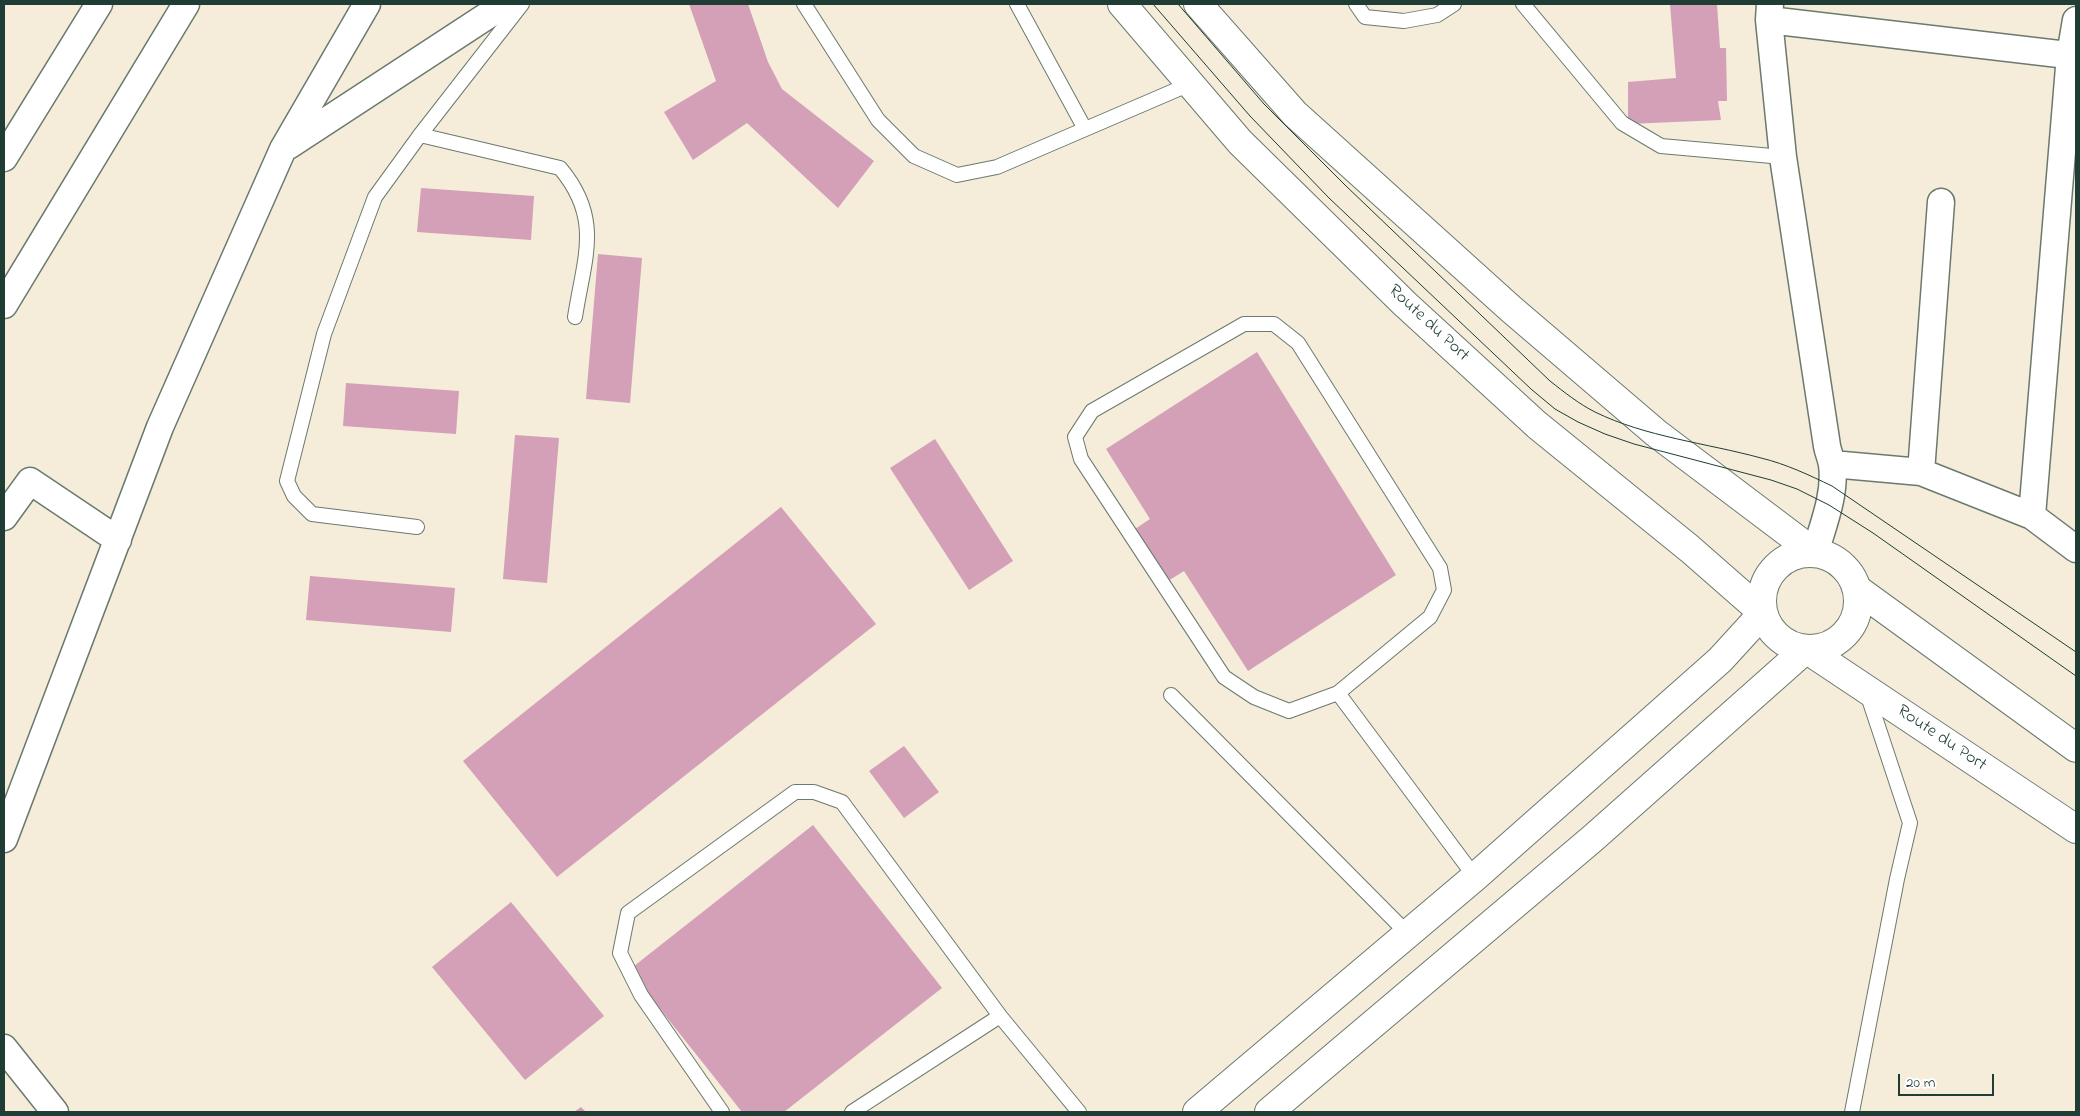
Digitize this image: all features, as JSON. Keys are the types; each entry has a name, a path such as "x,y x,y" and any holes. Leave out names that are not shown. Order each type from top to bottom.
{"main road":[{"name":"Route du Port","path":"1122,4 1240,142 1412,310 1537,424 1690,549 1763,613"},
{"path":"1198,4 1295,114 1511,309 1656,432 1814,553"},
{"path":"1814,553 1829,557 1841,564 1851,575 1857,589 1858,604 1855,619 1847,632 1836,642 1821,648 1806,649 1791,646 1778,638 1768,627 1763,613 1762,598 1765,582 1773,570 1785,560 1799,554 1814,553"},
{"path":"1857,589 2076,748"},
{"path":"1197,1112 1409,935 1475,877 1720,660 1763,613"},
{"name":"Route du Port","path":"1806,649 2076,829"},
{"path":"1269,1112 1592,839 1768,685 1806,649"}],"street":[{"path":"4,158 99,4"},
{"path":"4,305 186,4"},
{"path":"4,839 160,427 283,149 367,4"},
{"path":"283,149 506,4"},
{"path":"1814,553 1829,505 1832,486 1832,464 1826,446 1783,157 1770,12 2073,56"},
{"path":"2032,516 2076,20"},
{"path":"1921,472 1941,202"},
{"path":"1832,464 1921,472 2032,516 2076,549"},
{"path":"4,517 30,481 118,540"},
{"path":"4,1048 55,1112"}],"lane":[{"path":"417,527 312,514 294,496 287,481 324,334 375,197 420,135 522,4"},
{"path":"804,4 878,120 914,156 957,175 997,167 1190,84"},
{"path":"1017,4 1085,129"},
{"path":"1356,4 1366,17 1404,21 1436,15 1454,4"},
{"path":"1523,4 1622,123 1654,142 1662,146 1783,157"},
{"path":"420,135 560,168 571,181 584,206 588,232 575,317"},
{"path":"1244,324 1274,324 1298,343 1440,568 1444,590 1430,617 1338,693 1289,711 1254,697 1224,676 1081,459 1075,437 1092,412 1244,324"},
{"path":"1852,1112 1910,823 1865,687"},
{"path":"1338,693 1475,877"},
{"path":"1171,695 1409,935"},
{"path":"722,1112 641,995 620,954 628,913 795,792 814,792 842,802 1000,1016 1079,1112"},
{"path":"852,1112 1000,1016"}],"building":[{"path":"689,4 748,4 768,62 782,89 874,161 838,208 747,123 693,160 664,112 716,81"},
{"path":"1670,4 1717,4 1720,48 1726,48 1727,101 1718,101 1721,120 1628,124 1628,82 1676,78"},
{"path":"421,188 534,196 531,240 417,232"},
{"path":"598,254 642,258 630,403 586,399"},
{"path":"1257,352 1396,575 1248,671 1184,571 1168,581 1135,529 1150,519 1106,449"},
{"path":"346,383 459,391 456,434 343,426"},
{"path":"515,435 559,438 547,583 503,579"},
{"path":"935,439 1013,561 969,590 890,468"},
{"path":"781,507 876,624 557,877 463,761"},
{"path":"310,576 455,588 451,632 306,620"},
{"path":"904,746 939,792 904,818 869,771"},
{"path":"813,825 942,988 784,1112 742,1112 629,970"},
{"path":"511,902 604,1016 525,1080 432,967"},
{"path":"581,1107 586,1112 574,1112"}],"tram line":[{"path":"1153,4 1250,116 1329,198 1531,389 1555,409 1605,434 1634,444 1771,480 1797,489 1829,505 1873,533 2076,676"},
{"path":"1178,4 1264,104 1345,185 1550,381 1572,398 1595,412 1635,428 1770,460 1832,486 2076,652"}]}
